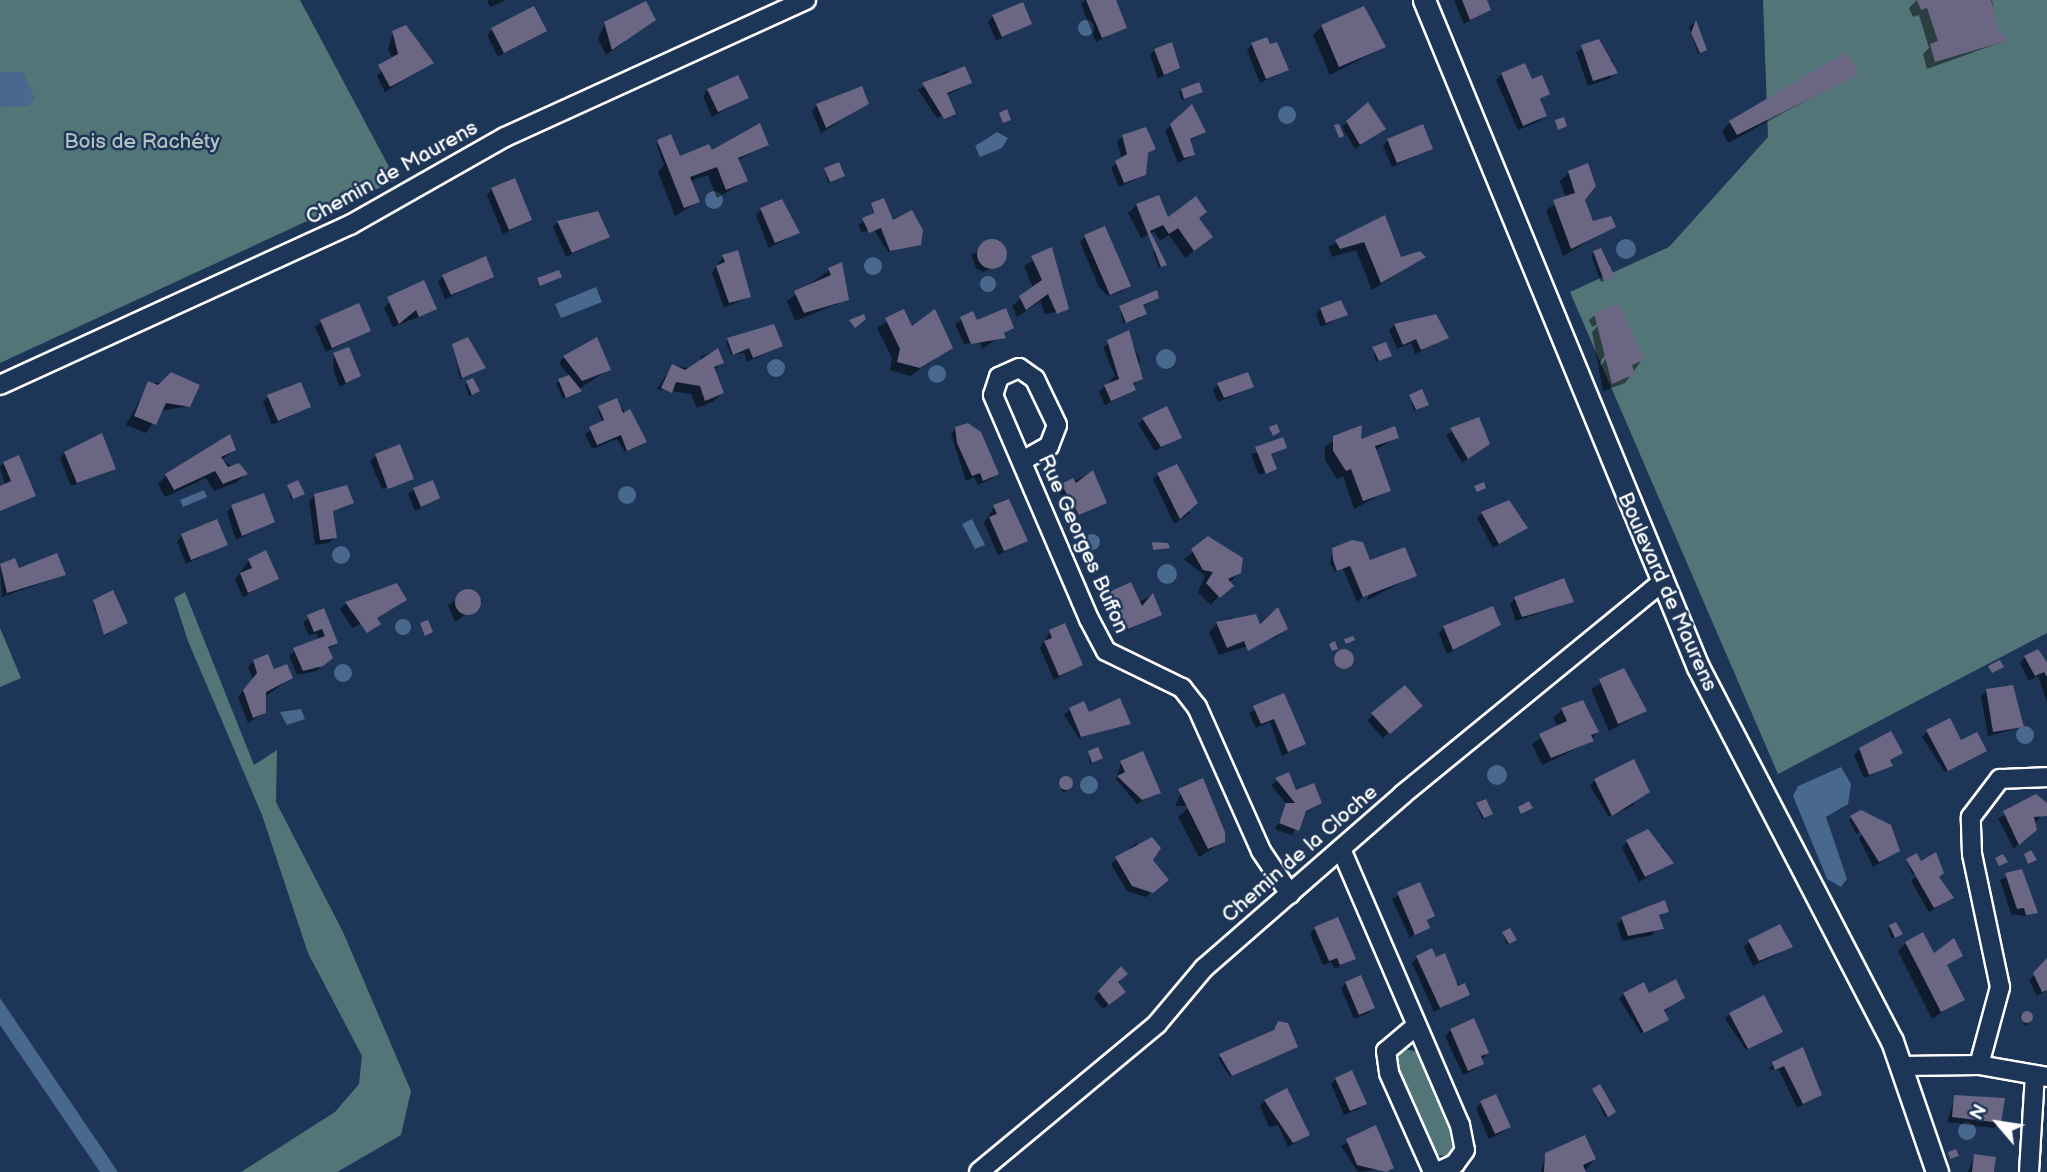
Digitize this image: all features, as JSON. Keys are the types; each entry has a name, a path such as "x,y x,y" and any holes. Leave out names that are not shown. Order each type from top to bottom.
{"street":[{"name":"Chemin de Maurens","path":"0,386 350,225 505,137 806,0"},
{"name":"Boulevard de Maurens","path":"1424,0 1662,582 1750,774 1902,1066 1937,1172"},
{"name":"Rue Georges Buffon","path":"1022,461 1049,446 1057,425 1035,379 1019,368 999,377 993,395 1022,461 1106,651 1182,688 1197,707 1261,851 1290,894"},
{"name":"Chemin de la Cloche","path":"979,1172 1157,1024 1204,968 1341,849 1662,582"},
{"path":"1979,1065 2000,987 1972,854 1971,817 2000,779 2047,777"},
{"path":"1341,849 1416,1026 1465,1150 1455,1164 1436,1172 1389,1073 1387,1051 1416,1026"},
{"path":"1902,1066 1979,1065 2041,1076 2029,1172"}],"green space":[{"name":"Bois de Rachéty","path":"0,0 300,0 396,180 0,363"},
{"path":"1763,0 2047,0 2047,633 1778,774 1570,292 1669,247 1768,137"},
{"path":"185,592 254,765 277,750 276,802 343,932 411,1091 401,1135 337,1172 241,1172 335,1112 359,1084 362,1056 308,953 262,815 188,641 174,598"},
{"path":"0,628 21,678 0,687"},
{"path":"1404,1049 1423,1053 1459,1143 1447,1156 1436,1155 1397,1066 1396,1054"}],"water":[{"path":"1086,20 1092,22 1092,34 1086,36 1080,34 1078,28 1080,22"},
{"path":"0,72 23,72 35,98 28,106 0,107"},
{"path":"1287,106 1293,109 1296,115 1293,121 1287,124 1281,121 1278,115 1281,109"},
{"path":"997,132 1008,138 1002,148 980,157 975,146"},
{"path":"714,191 720,194 723,200 720,206 714,209 708,206 705,200 708,194"},
{"path":"1622,239 1630,239 1636,249 1630,259 1622,259 1616,253 1616,245"},
{"path":"869,257 877,257 882,266 880,273 869,275 864,270 864,262"},
{"path":"988,276 994,278 994,290 988,292 982,290 980,284 982,278"},
{"path":"596,287 602,302 561,318 555,304"},
{"path":"1166,349 1173,352 1176,359 1173,366 1166,369 1159,366 1156,359 1159,352"},
{"path":"776,359 782,362 785,368 782,374 776,377 770,374 767,368 770,362"},
{"path":"937,365 943,368 946,374 943,380 937,383 931,380 928,374 931,368"},
{"path":"627,486 633,489 636,495 633,501 627,504 621,501 618,495 621,489"},
{"path":"204,490 207,497 183,507 180,500"},
{"path":"972,519 985,545 975,549 962,524"},
{"path":"1092,534 1100,542 1092,550 1084,542"},
{"path":"337,546 345,546 350,555 348,562 337,564 332,559 332,551"},
{"path":"1167,564 1174,567 1177,574 1174,581 1167,584 1160,581 1157,574 1160,567"},
{"path":"400,619 406,619 411,627 409,633 400,635 395,630 395,624"},
{"path":"343,664 349,667 352,673 349,679 343,682 337,679 334,673 337,667"},
{"path":"301,709 305,719 287,725 280,712"},
{"path":"2025,726 2031,729 2034,735 2031,741 2025,744 2019,741 2016,735 2019,729"},
{"path":"1493,765 1501,765 1507,775 1501,785 1493,785 1487,779 1487,771"},
{"path":"1841,767 1851,784 1848,804 1826,817 1847,879 1841,887 1827,879 1793,796 1798,786"},
{"path":"1089,776 1095,779 1098,785 1095,791 1089,794 1083,791 1080,785 1083,779"},
{"path":"0,998 118,1172 100,1172 0,1025"},
{"path":"1963,1122 1971,1122 1976,1131 1974,1138 1963,1140 1958,1135 1958,1127"}],"building":[{"path":"1086,0 1116,0 1127,28 1102,38"},
{"path":"1462,0 1487,0 1491,10 1470,20"},
{"path":"1917,0 1991,0 1999,30 2009,40 1935,62 1930,44 1938,41 1927,8 1921,10"},
{"path":"646,1 656,20 612,50 604,22"},
{"path":"1023,2 1032,24 1002,37 992,15"},
{"path":"534,6 547,31 504,53 491,28"},
{"path":"1364,6 1386,47 1339,67 1321,25"},
{"path":"1696,20 1707,50 1700,53 1691,33"},
{"path":"406,25 434,63 390,87 378,65 398,54 392,31"},
{"path":"1267,37 1270,44 1277,42 1289,70 1266,79 1251,43"},
{"path":"1599,39 1618,73 1593,81 1581,45"},
{"path":"1172,42 1180,68 1164,75 1154,49"},
{"path":"1846,52 1859,74 1737,135 1729,121"},
{"path":"1525,63 1532,79 1542,75 1550,94 1540,99 1547,116 1523,126 1501,73"},
{"path":"965,66 972,83 947,93 956,114 944,119 922,83"},
{"path":"738,75 749,98 718,112 707,89"},
{"path":"1199,82 1203,92 1184,99 1181,89"},
{"path":"862,86 869,104 826,128 816,104"},
{"path":"1368,102 1386,129 1360,145 1346,121"},
{"path":"1192,104 1206,132 1190,139 1195,155 1184,158 1170,124"},
{"path":"1007,109 1011,120 1003,123 999,113"},
{"path":"1564,117 1567,126 1558,130 1555,120"},
{"path":"760,123 769,145 738,158 748,181 726,190 717,167 690,177 700,202 684,208 657,140 671,134 680,156 709,144 712,150"},
{"path":"1339,124 1344,136 1339,138 1334,125"},
{"path":"1423,124 1433,149 1397,163 1387,139"},
{"path":"1146,127 1156,149 1148,153 1146,175 1124,183 1115,161 1127,154 1122,135"},
{"path":"839,162 845,176 830,182 824,168"},
{"path":"1588,163 1596,186 1585,200 1593,221 1611,216 1616,227 1571,249 1553,200 1575,193 1568,171"},
{"path":"515,178 532,220 509,230 491,188"},
{"path":"1159,195 1168,217 1196,196 1207,212 1199,218 1213,237 1194,251 1178,228 1169,234 1163,225 1150,231 1167,265 1161,267 1136,204"},
{"path":"884,198 893,220 912,210 923,230 921,245 890,251 881,228 869,233 862,218 874,213 871,203"},
{"path":"782,199 800,233 775,243 760,208"},
{"path":"598,211 610,237 572,253 557,221"},
{"path":"1385,215 1401,257 1420,251 1426,257 1381,283 1364,242 1340,249 1335,240"},
{"path":"1105,226 1131,286 1110,295 1084,235"},
{"path":"992,239 1002,244 1007,254 1002,264 992,269 982,264 977,254 982,244"},
{"path":"1052,247 1069,309 1057,314 1048,294 1026,310 1019,296 1042,280 1031,256"},
{"path":"1601,248 1615,277 1604,281 1593,251"},
{"path":"738,250 751,297 729,303 716,266 725,262 722,255"},
{"path":"486,256 494,277 451,295 442,275"},
{"path":"842,262 849,300 804,313 794,291 831,275 828,268"},
{"path":"559,270 562,277 540,286 537,278"},
{"path":"424,280 437,309 419,317 416,310 399,324 387,297"},
{"path":"1157,290 1159,298 1143,305 1147,314 1126,323 1119,306"},
{"path":"1341,300 1348,315 1326,323 1320,308"},
{"path":"359,303 371,331 332,348 320,320"},
{"path":"1619,304 1644,360 1632,365 1635,374 1612,384 1594,313"},
{"path":"1006,308 1014,328 1004,333 1006,338 971,344 960,317 973,311 977,320"},
{"path":"904,309 912,326 935,309 953,348 920,368 897,362 900,349 885,318"},
{"path":"864,314 866,319 855,328 849,320"},
{"path":"1436,314 1449,338 1421,350 1416,339 1403,345 1394,324"},
{"path":"774,324 783,346 753,358 749,348 733,355 727,338"},
{"path":"1129,330 1143,379 1133,383 1136,390 1111,401 1104,385 1119,379 1107,340"},
{"path":"468,337 486,368 462,378 452,344"},
{"path":"597,337 611,370 582,381 563,356"},
{"path":"1386,342 1392,356 1379,361 1372,347"},
{"path":"349,347 361,376 346,383 333,353"},
{"path":"718,348 724,363 714,367 724,393 705,401 700,386 676,382 672,393 661,388 672,364 685,370"},
{"path":"171,372 200,385 190,407 166,403 156,425 134,416 148,381 158,385"},
{"path":"1248,372 1254,387 1224,398 1217,383"},
{"path":"569,375 582,391 566,398 558,379"},
{"path":"473,378 480,391 472,395 466,381"},
{"path":"301,382 311,407 278,421 267,395"},
{"path":"1422,389 1429,405 1416,410 1409,395"},
{"path":"617,398 623,413 630,409 647,442 627,451 621,435 597,445 589,427 604,420 598,406"},
{"path":"1167,406 1182,438 1161,447 1142,418"},
{"path":"1479,417 1490,444 1468,459 1450,428"},
{"path":"968,423 981,432 999,474 983,481 980,473 972,476 957,443 955,427"},
{"path":"1277,424 1280,432 1273,436 1269,427"},
{"path":"1362,425 1361,439 1395,426 1399,438 1375,446 1391,491 1363,501 1351,469 1346,471 1333,451 1333,436"},
{"path":"102,433 116,469 77,483 64,452"},
{"path":"230,434 236,450 221,457 228,467 239,463 248,474 223,484 215,471 174,490 165,474"},
{"path":"1283,437 1287,448 1271,454 1277,469 1266,474 1255,447"},
{"path":"400,444 414,479 388,489 375,454"},
{"path":"19,455 36,496 0,511 0,486 11,481 3,462"},
{"path":"1177,464 1198,503 1180,519 1157,473"},
{"path":"1093,470 1107,503 1079,515 1061,484 1073,478 1076,483"},
{"path":"298,480 305,494 293,499 287,485"},
{"path":"433,480 440,498 421,507 413,488"},
{"path":"1484,482 1486,488 1477,492 1474,486"},
{"path":"347,485 354,503 333,511 337,538 320,540 314,494"},
{"path":"264,493 275,522 242,536 231,505"},
{"path":"1009,499 1028,541 1004,551 989,517 997,514 993,505"},
{"path":"1509,500 1528,528 1499,544 1481,512"},
{"path":"217,519 228,545 191,560 181,534"},
{"path":"1208,536 1243,558 1241,573 1228,579 1234,586 1220,598 1206,583 1213,572 1203,570 1191,549"},
{"path":"1352,540 1363,542 1370,560 1405,547 1417,576 1363,597 1350,566 1337,571 1333,560 1332,548"},
{"path":"1152,542 1168,543 1170,548 1153,550"},
{"path":"266,550 279,579 248,593 240,573 252,568 248,559"},
{"path":"57,553 66,575 7,593 0,564 15,558 19,568"},
{"path":"1564,578 1574,602 1522,617 1514,597"},
{"path":"1131,582 1142,606 1153,593 1162,615 1128,629 1109,592"},
{"path":"397,583 407,600 377,618 381,624 367,633 345,602"},
{"path":"468,589 477,593 481,602 477,611 468,615 459,611 455,602 459,593"},
{"path":"113,590 128,623 104,635 93,600"},
{"path":"1493,606 1501,625 1453,650 1443,626"},
{"path":"1278,607 1288,629 1248,651 1244,641 1227,648 1216,622 1256,614 1260,624"},
{"path":"324,608 338,643 328,647 333,658 323,666 303,671 293,648 325,636 322,629 314,632 307,615"},
{"path":"428,620 433,632 425,636 420,623"},
{"path":"1065,623 1083,665 1059,676 1044,641 1052,638 1049,630"},
{"path":"1353,636 1355,640 1346,644 1344,639"},
{"path":"1335,641 1338,649 1332,651 1329,644"},
{"path":"1340,649 1348,649 1354,659 1348,669 1340,669 1334,663 1334,655"},
{"path":"2038,649 2047,662 2047,677 2044,672 2035,676 2024,656"},
{"path":"268,654 274,669 287,664 293,678 266,692 266,713 253,718 243,690 257,673 253,660"},
{"path":"2000,660 2004,667 1992,673 1988,666"},
{"path":"1624,668 1647,711 1618,724 1599,679"},
{"path":"1405,685 1423,706 1390,734 1371,713"},
{"path":"2013,685 2024,727 1993,732 1986,689"},
{"path":"1284,693 1306,744 1288,752 1274,719 1261,724 1253,706"},
{"path":"1120,698 1131,724 1081,737 1069,708 1084,701 1089,712"},
{"path":"1583,700 1599,732 1591,735 1594,741 1551,758 1539,734 1567,721 1561,708"},
{"path":"1950,718 1961,740 1977,732 1987,751 1948,771 1926,730"},
{"path":"1891,731 1903,753 1890,760 1893,766 1869,775 1859,748"},
{"path":"1098,747 1103,758 1092,763 1088,751"},
{"path":"1143,751 1161,793 1142,800 1117,776 1125,772 1120,761"},
{"path":"1634,759 1650,792 1612,816 1594,779"},
{"path":"1289,772 1296,790 1314,783 1322,803 1306,811 1299,831 1279,823 1286,803 1295,803 1275,778"},
{"path":"1066,776 1071,778 1071,788 1066,790 1061,788 1059,783 1061,778"},
{"path":"1203,778 1225,832 1225,842 1208,849 1178,789"},
{"path":"2036,794 2047,803 2047,816 2034,817 2037,830 2019,845 2003,811"},
{"path":"1486,799 1493,814 1484,818 1476,803"},
{"path":"1529,801 1533,808 1521,814 1518,807"},
{"path":"1861,810 1891,825 1900,851 1879,862 1850,816"},
{"path":"1648,829 1674,863 1645,877 1626,840"},
{"path":"1152,837 1161,848 1153,860 1169,880 1153,893 1132,886 1115,857"},
{"path":"2031,850 2037,860 2028,864 2024,854"},
{"path":"1936,852 1944,873 1939,877 1954,898 1934,908 1906,859 1917,853 1921,861"},
{"path":"2003,854 2008,862 1999,866 1995,858"},
{"path":"2022,869 2038,913 2026,915 2024,908 2017,909 2005,873"},
{"path":"1420,882 1435,916 1427,920 1430,928 1415,935 1397,892"},
{"path":"1665,900 1669,912 1659,915 1664,929 1628,936 1621,917"},
{"path":"1338,917 1356,959 1340,965 1337,958 1329,961 1314,927"},
{"path":"1896,922 1903,934 1895,938 1889,925"},
{"path":"1780,924 1793,947 1759,961 1748,940"},
{"path":"1510,928 1517,940 1509,944 1502,932"},
{"path":"1923,932 1934,953 1954,938 1963,956 1947,965 1965,1000 1941,1012 1905,942"},
{"path":"1432,948 1436,957 1445,953 1458,986 1465,983 1470,995 1440,1008 1416,956"},
{"path":"2047,958 2047,990 2042,992 2033,973"},
{"path":"1121,966 1128,974 1118,982 1126,992 1109,1005 1098,991"},
{"path":"1361,975 1375,1008 1359,1015 1345,982"},
{"path":"1676,979 1685,998 1664,1010 1669,1020 1644,1033 1623,993 1644,982 1649,993"},
{"path":"1764,995 1783,1032 1748,1049 1729,1013"},
{"path":"2027,1011 2033,1017 2027,1023 2021,1017"},
{"path":"1474,1018 1489,1053 1481,1056 1484,1064 1468,1071 1450,1029"},
{"path":"1278,1021 1288,1023 1298,1047 1232,1076 1219,1054 1274,1030"},
{"path":"1803,1047 1822,1095 1803,1104 1784,1066 1775,1070 1772,1062"},
{"path":"1352,1070 1367,1104 1350,1111 1335,1078"},
{"path":"1600,1084 1616,1112 1608,1117 1592,1089"},
{"path":"1287,1088 1310,1135 1293,1143 1264,1100"},
{"path":"1496,1094 1511,1127 1495,1134 1480,1101"},
{"path":"1954,1095 2005,1098 2001,1123 1952,1117"},
{"path":"1376,1125 1394,1168 1386,1172 1357,1165 1346,1139"},
{"path":"1585,1135 1596,1159 1583,1165 1586,1172 1544,1172 1545,1153"},
{"path":"1956,1149 1959,1156 1950,1159 1948,1152"},
{"path":"1974,1154 1996,1157 1994,1172 1972,1172"}]}
